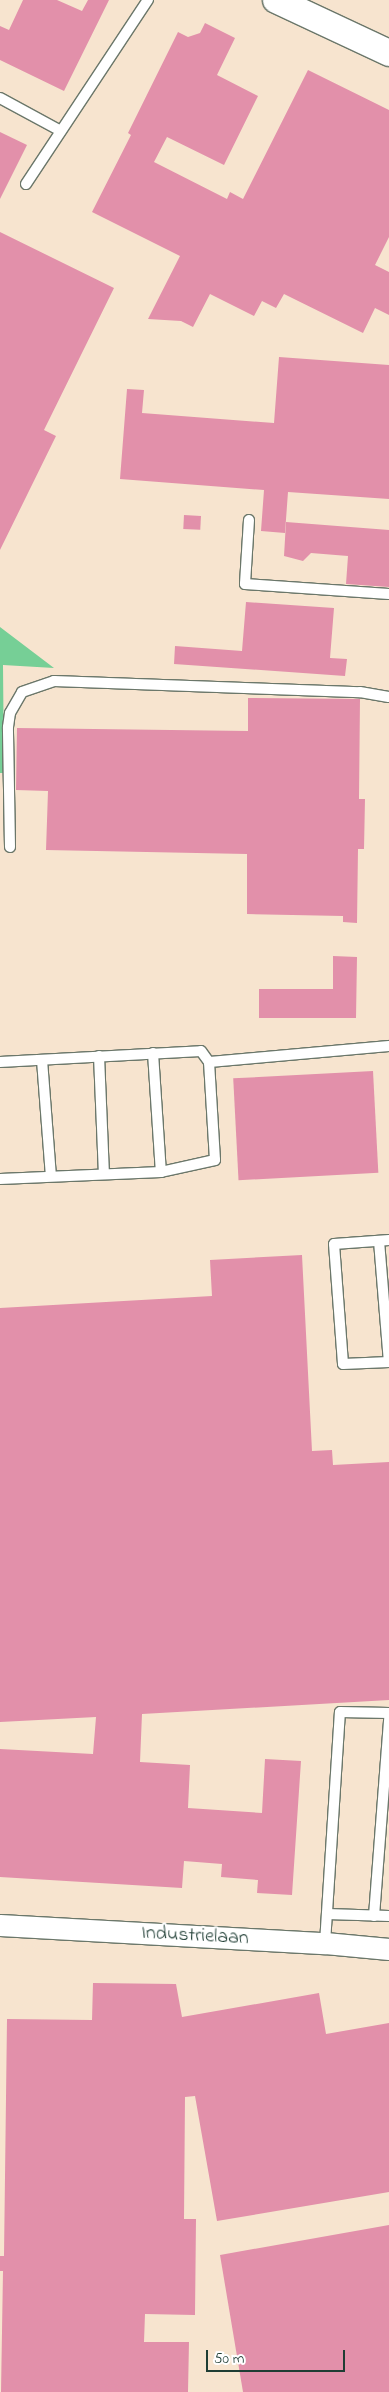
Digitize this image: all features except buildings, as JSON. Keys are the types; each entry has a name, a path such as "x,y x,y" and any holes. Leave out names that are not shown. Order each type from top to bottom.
{"street":[{"path":"276,0 389,53"},
{"name":"Industrielaan","path":"0,1925 326,1943 389,1949"}],"lane":[{"path":"26,184 148,0"},
{"path":"0,98 61,131"},
{"path":"248,520 245,584 389,594"},
{"path":"10,847 8,727 10,713 22,692 54,681 360,692 389,697"},
{"path":"209,1062 389,1046"},
{"path":"0,1062 201,1050 209,1062 214,1160 161,1172 0,1179"},
{"path":"153,1053 161,1172"},
{"path":"99,1056 104,1174"},
{"path":"42,1060 51,1176"},
{"path":"384,1240 389,1362 342,1364 334,1244 384,1240"},
{"path":"326,1943 340,1712 389,1713"},
{"path":"374,1916 389,1718"},
{"path":"327,1914 389,1916"}],"green space":[{"path":"0,627 54,668 3,665 4,773 0,773"}]}
